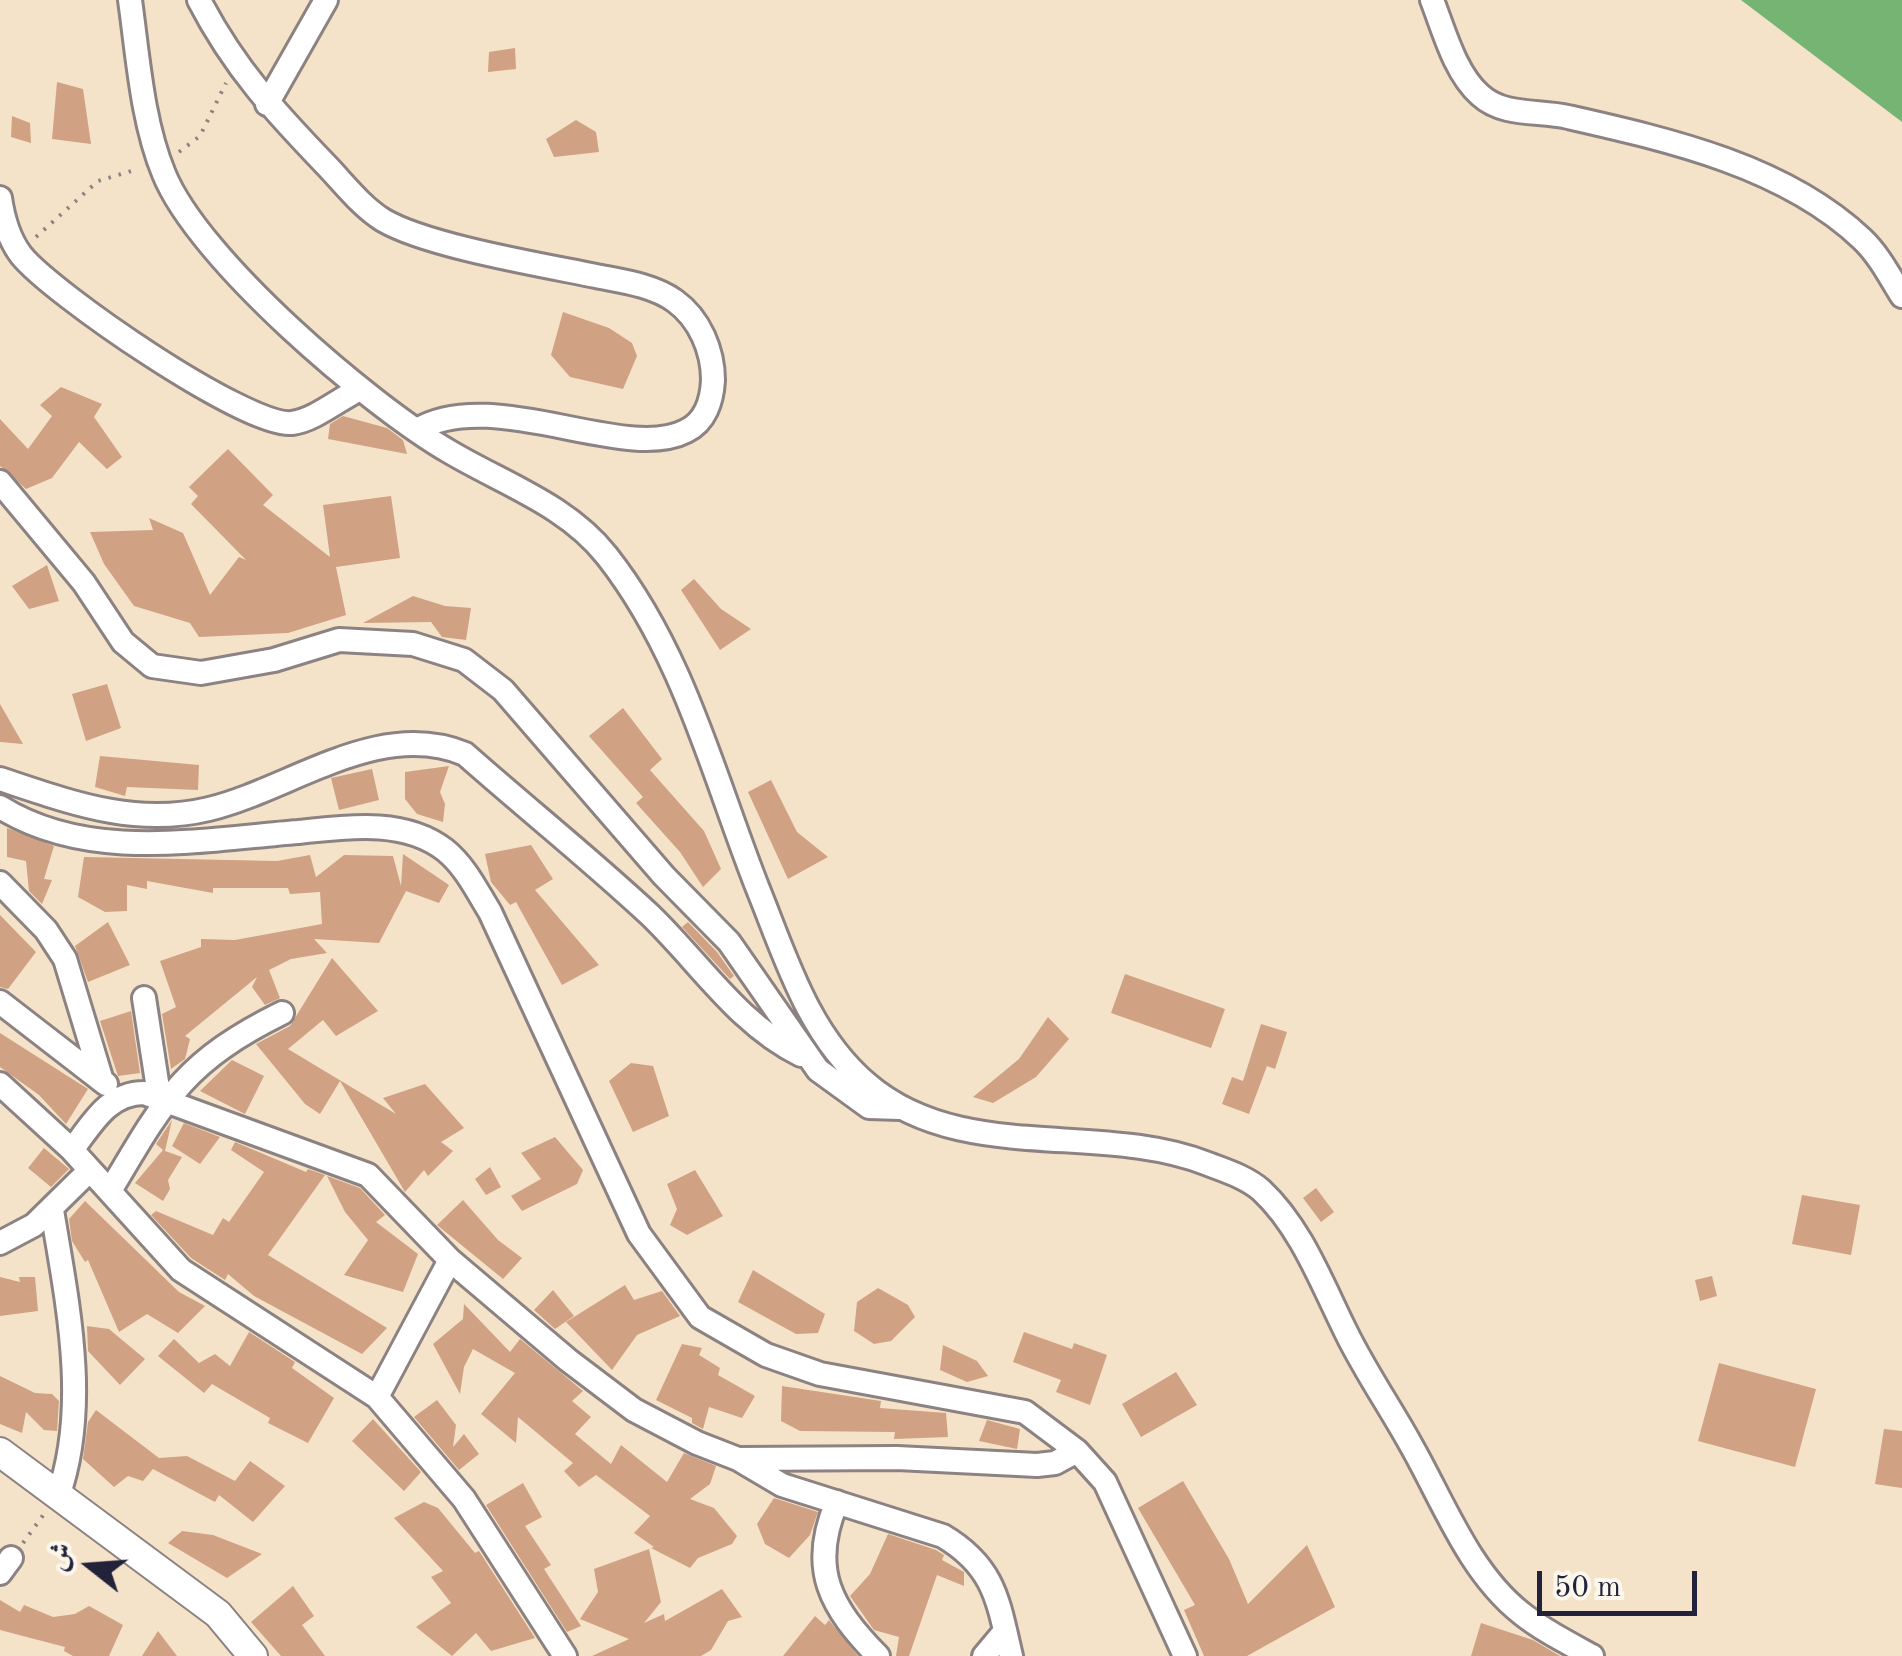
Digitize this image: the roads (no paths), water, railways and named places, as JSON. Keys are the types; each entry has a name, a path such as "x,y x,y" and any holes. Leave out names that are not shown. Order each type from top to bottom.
{"main road":[{"path":"0,1452 218,1614 253,1656"}],"street":[{"path":"130,0 159,163 198,233 282,320 360,388 417,430 530,494 580,529 609,558 655,625 703,736 742,850 798,988 826,1037 848,1065 900,1108"},
{"path":"199,0 236,66 267,104 379,218 472,248 661,294 683,309 708,345 713,374 709,404 701,419 676,436 644,438 486,417 444,421 417,430"},
{"path":"267,104 326,0"},
{"path":"1432,0 1460,65 1486,100 1517,112 1562,115 1646,135 1789,187 1864,240 1902,296"},
{"path":"0,198 20,253 59,290 124,338 252,415 292,423 360,388"},
{"path":"0,482 72,567 122,642 152,666 201,674 274,660 339,640 431,647 464,660 503,690 664,876 728,942 804,1056 838,1089 861,1103 878,1110 900,1108 986,1134 1110,1142 1187,1156 1258,1187 1312,1262 1358,1355 1480,1566 1518,1611 1592,1656"},
{"path":"0,779 102,812 165,815 210,809 359,754 427,743 444,745 465,754 635,902 768,1038 804,1056"},
{"path":"0,807 38,829 104,843 376,826 444,849 460,864 490,912 639,1234 700,1317 766,1355 820,1374 1025,1412 1094,1466 1111,1493 1185,1656"},
{"path":"0,883 46,930 65,959 111,1088"},
{"path":"770,1002 798,988"},
{"path":"144,998 162,1096"},
{"path":"0,1002 111,1088 162,1096 368,1175 450,1260 634,1410 668,1430 738,1459 770,1480 944,1536 960,1546 985,1570 1010,1656"},
{"path":"110,1192 162,1096 223,1045 282,1013"},
{"path":"0,1084 72,1150 181,1270 377,1397 464,1499 565,1656"},
{"path":"72,1150 111,1088"},
{"path":"0,1243 19,1236 52,1210 90,1170"},
{"path":"52,1210 70,1332 73,1399 66,1473 58,1496"},
{"path":"377,1397 450,1260"},
{"path":"738,1459 897,1458 1037,1464 1056,1463 1077,1451"},
{"path":"837,1502 825,1538 824,1570 842,1617 878,1656"},
{"path":"984,1656 1005,1632"}]}
